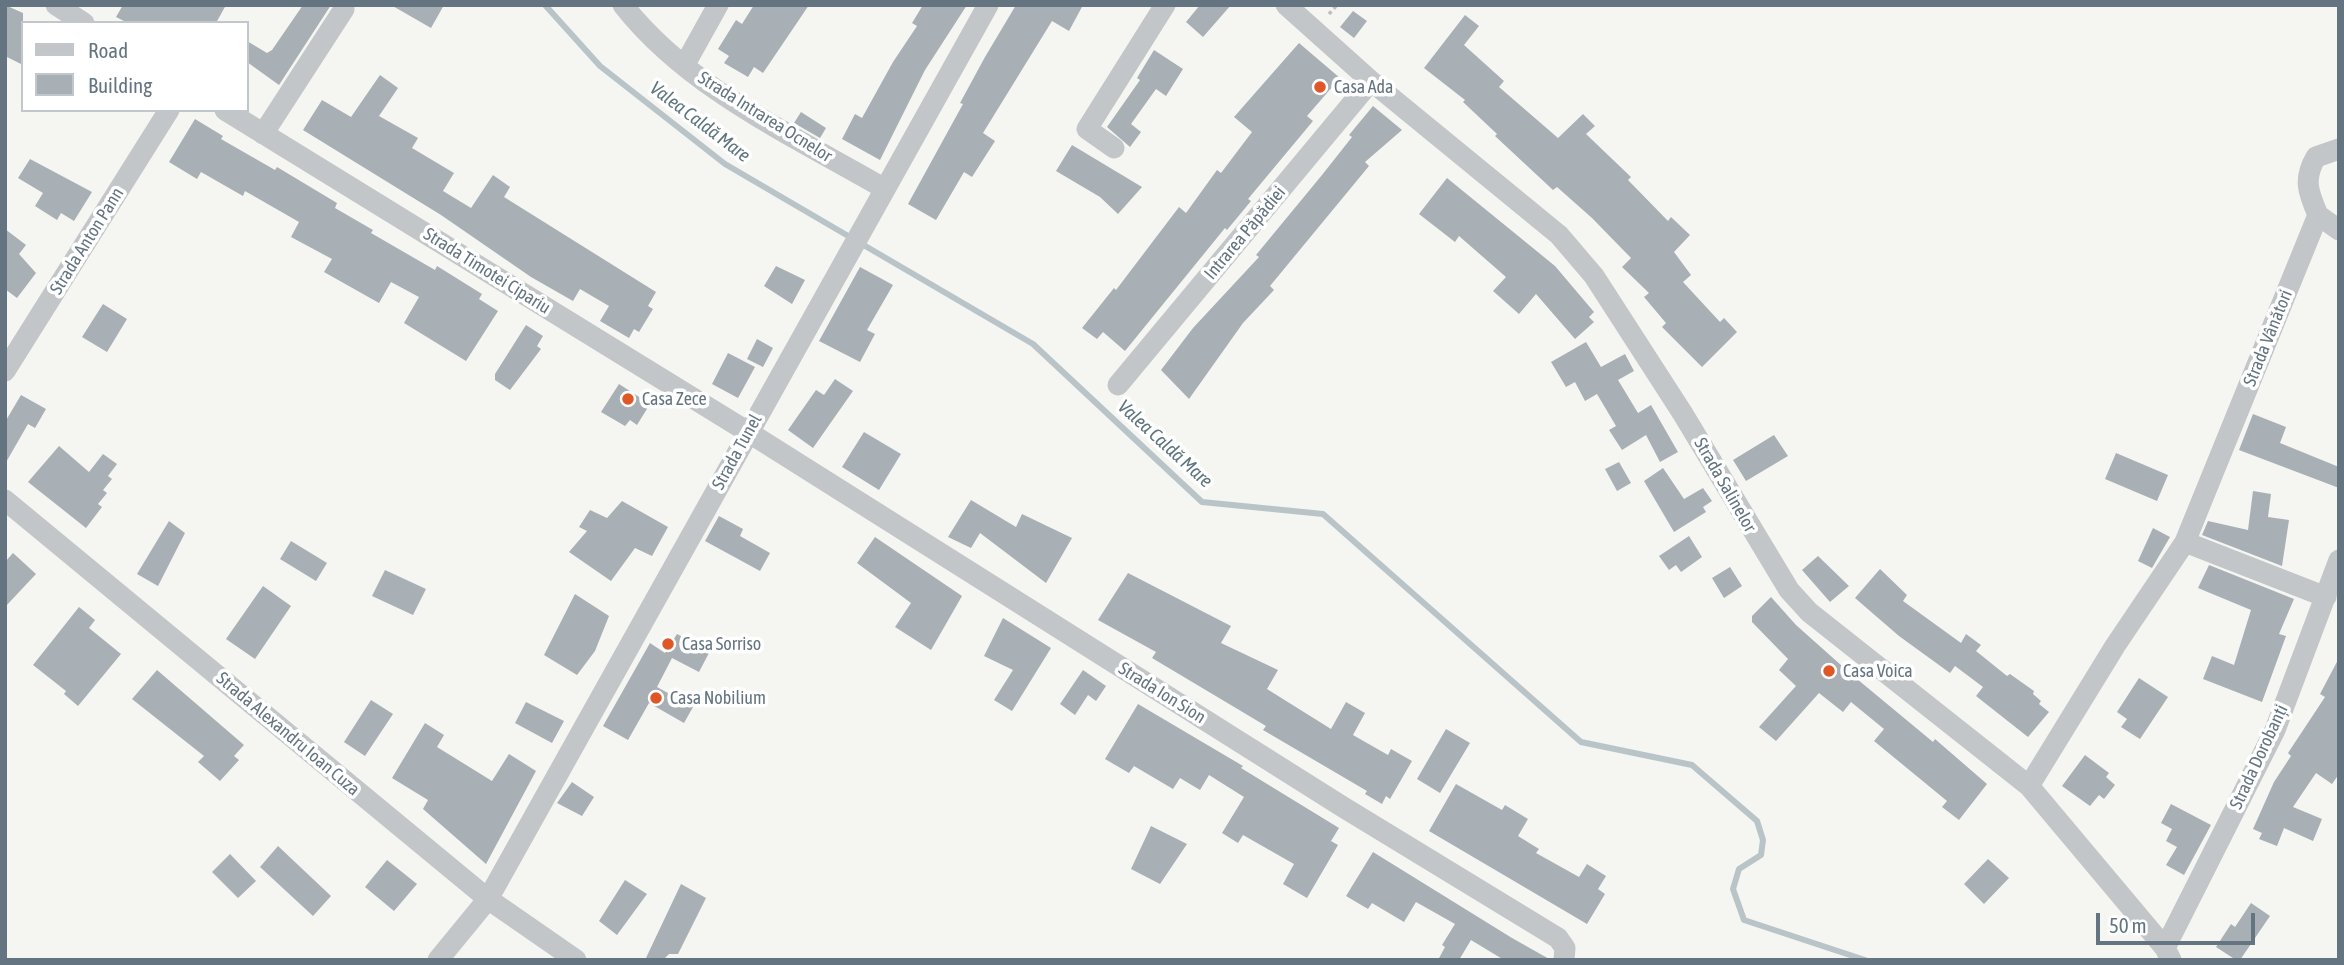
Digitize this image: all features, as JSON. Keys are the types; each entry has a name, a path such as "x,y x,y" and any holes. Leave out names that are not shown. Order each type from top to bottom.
{"street":[{"path":"57,5 81,21"},
{"name":"Strada Intrarea Ocnelor","path":"623,5 645,33 718,91 885,189"},
{"path":"684,66 718,5"},
{"name":"Strada Tunel","path":"438,960 488,899 988,5"},
{"path":"1114,148 1087,129 1165,5"},
{"name":"Strada Salinelor","path":"1286,5 1371,81 1559,235 1594,276 1683,414 1789,590 1809,612 2029,786 2168,954"},
{"path":"263,134 344,9"},
{"name":"Intrarea Păpădiei","path":"1118,386 1371,81"},
{"name":"Strada Anton Pann","path":"5,371 168,112"},
{"name":"Strada Timotei Cipariu","path":"228,112 748,432"},
{"path":"2339,149 2316,157 2307,172 2307,191 2318,215 2339,230"},
{"name":"Strada Vânători","path":"2029,786 2115,646 2185,542 2318,215"},
{"name":"Strada Ion Sion","path":"748,432 1333,801 1558,938 1565,948 1564,960"},
{"name":"Strada Alexandru Ioan Cuza","path":"5,500 488,899 576,960"},
{"path":"2185,542 2326,597"},
{"name":"Strada Dorobanți","path":"2168,954 2274,730 2339,560"}],"building":[{"path":"5,5 23,13 23,21 21,64 5,56"},
{"path":"123,5 226,5 217,21 124,21 116,17"},
{"path":"303,5 331,5 279,85 248,63 248,42 267,53 272,50"},
{"path":"391,5 444,5 431,28"},
{"path":"754,5 809,5 763,73 754,67 748,77 724,63 729,56 718,49 736,20 742,24"},
{"path":"923,5 967,5 925,70 880,160 842,139 855,114 862,118 893,62 917,26 912,23"},
{"path":"1016,5 1083,5 1069,31 1052,21 983,133 995,141 972,177 964,172 936,220 908,204 963,104 960,103"},
{"path":"1200,5 1231,5 1203,37 1186,22"},
{"path":"1353,11 1367,21 1354,38 1340,27"},
{"path":"1465,15 1479,26 1464,45 1504,81 1499,87 1558,138 1583,114 1595,126 1586,134 1631,177 1628,180 1668,221 1671,217 1690,235 1674,252 1691,275 1683,282 1720,322 1724,318 1737,332 1702,367 1662,327 1666,323 1644,297 1649,293 1622,267 1631,258 1592,218 1557,187 1553,190 1495,136 1497,134 1463,102 1465,100 1424,68"},
{"path":"1299,43 1340,78 1307,116 1313,121 1248,199 1251,201 1227,230 1225,228 1125,351 1103,332 1097,339 1082,328 1114,288 1116,290 1179,207 1186,213 1217,170 1221,173 1252,132 1234,117"},
{"path":"1154,50 1183,69 1166,96 1156,89 1131,124 1141,132 1130,147 1107,127 1140,80 1137,78"},
{"path":"380,75 398,88 379,116 418,138 412,148 454,173 443,191 471,208 493,175 510,187 504,197 656,292 648,306 653,309 639,332 634,329 629,338 600,321 609,306 580,289 573,301 531,277 441,215 303,130 322,100 351,117"},
{"path":"1373,106 1402,130 1365,162 1369,166 1270,286 1274,290 1243,323 1189,399 1161,370 1193,328 1259,257 1256,255 1352,137 1349,135"},
{"path":"801,112 826,128 820,138 794,123"},
{"path":"195,119 223,136 221,139 275,170 277,167 337,203 335,208 373,230 371,233 435,270 437,266 482,294 479,299 498,311 466,361 404,323 419,297 391,282 379,303 324,272 332,259 291,237 299,222 245,191 243,196 201,172 197,179 169,162"},
{"path":"1072,145 1142,187 1118,214 1100,197 1056,171"},
{"path":"30,159 92,192 74,221 61,213 57,220 35,206 43,193 18,178"},
{"path":"1447,178 1555,266 1594,312 1589,317 1594,322 1575,339 1536,294 1519,314 1493,291 1506,277 1459,236 1455,242 1419,214"},
{"path":"5,229 26,245 19,254 36,273 17,298 5,289"},
{"path":"776,266 805,280 792,304 764,286"},
{"path":"860,267 893,285 867,330 875,334 860,362 819,341"},
{"path":"103,304 127,319 107,352 82,337"},
{"path":"526,325 543,336 537,346 541,349 510,390 495,380 495,374"},
{"path":"757,339 773,348 763,367 747,359"},
{"path":"1586,342 1601,367 1625,354 1634,371 1618,380 1638,413 1651,405 1678,452 1660,462 1646,435 1622,450 1609,430 1616,426 1597,394 1585,401 1575,382 1566,387 1551,362"},
{"path":"728,353 755,367 738,398 712,384"},
{"path":"835,379 853,391 813,448 788,430 816,390 824,395"},
{"path":"619,384 650,404 637,425 630,420 625,426 601,412"},
{"path":"21,395 46,409 35,428 28,424 5,464 5,422"},
{"path":"2253,414 2286,427 2280,443 2339,467 2339,488 2239,450"},
{"path":"864,432 901,454 879,490 842,467"},
{"path":"1774,435 1788,456 1746,481 1733,460"},
{"path":"59,446 89,472 103,454 117,464 108,476 112,479 103,490 107,493 98,504 102,507 86,528 28,482"},
{"path":"2116,453 2168,475 2157,501 2105,479"},
{"path":"1619,462 1631,483 1617,491 1605,469"},
{"path":"1663,468 1684,499 1703,488 1712,501 1703,507 1706,512 1674,532 1644,481"},
{"path":"2253,491 2271,494 2268,517 2289,520 2282,566 2202,535 2208,521 2248,530"},
{"path":"971,500 1016,527 1022,514 1072,538 1046,583 980,533 971,548 948,537"},
{"path":"622,501 668,527 652,556 635,548 611,581 569,552 587,531 579,527 590,510 607,518"},
{"path":"719,516 743,529 740,536 770,553 760,571 705,541"},
{"path":"169,521 185,533 158,586 137,574"},
{"path":"2153,528 2170,537 2152,568 2138,561"},
{"path":"1689,536 1702,557 1681,572 1676,565 1669,570 1659,556"},
{"path":"875,537 962,596 931,650 895,627 911,603 857,563"},
{"path":"291,541 327,563 316,581 280,559"},
{"path":"13,553 36,574 5,607 5,562"},
{"path":"1818,556 1849,586 1830,602 1802,570"},
{"path":"2209,565 2294,599 2279,634 2286,636 2262,702 2203,679 2212,656 2234,665 2251,610 2198,588"},
{"path":"1730,567 1742,586 1724,598 1712,578"},
{"path":"1880,569 1907,595 1903,601 1961,643 1966,634 1981,645 1976,651 2007,676 2010,674 2034,691 2033,694 2041,701 2039,704 2049,712 2028,737 1976,696 1983,687 1955,666 1950,673 1899,636 1855,598"},
{"path":"385,570 426,589 413,615 372,596"},
{"path":"1128,573 1231,626 1221,643 1278,670 1267,689 1331,729 1346,702 1365,713 1353,735 1388,755 1391,749 1412,761 1390,799 1386,796 1382,804 1365,794 1367,791 1263,730 1266,726 1152,658 1156,652 1098,620"},
{"path":"263,586 291,606 255,659 226,639"},
{"path":"575,594 609,616 595,651 577,675 544,655"},
{"path":"1771,597 1796,625 1851,674 1933,742 1935,739 1987,784 1959,820 1942,807 1947,801 1874,741 1884,729 1851,702 1843,712 1819,693 1776,741 1759,727 1796,686 1779,670 1788,659 1752,622 1752,616"},
{"path":"79,607 95,620 89,628 121,654 78,706 64,694 66,691 33,665"},
{"path":"1003,618 1051,648 1012,711 994,700 1013,670 984,656"},
{"path":"677,634 710,651 699,672 672,658 657,687 693,707 684,723 649,703 628,740 603,726 650,643 665,653"},
{"path":"2339,658 2339,774 2332,784 2316,773 2293,807 2322,819 2313,841 2284,828 2277,846 2259,839 2262,833 2253,829 2274,782 2291,756 2288,753 2325,697 2320,694"},
{"path":"157,670 244,745 234,756 239,760 220,781 198,762 204,756 132,699"},
{"path":"1083,670 1106,686 1096,701 1088,695 1075,715 1060,704"},
{"path":"2139,678 2168,697 2140,739 2121,727 2127,719 2117,712"},
{"path":"371,700 393,714 365,756 344,742"},
{"path":"526,702 564,721 552,743 515,723"},
{"path":"1138,704 1243,766 1241,768 1339,828 1331,841 1338,845 1307,898 1283,884 1294,864 1243,835 1238,843 1222,833 1244,797 1209,775 1200,790 1180,778 1173,789 1134,766 1129,773 1105,759"},
{"path":"425,723 444,735 437,747 492,781 509,754 536,771 486,864 423,809 428,800 392,778"},
{"path":"1446,729 1470,743 1440,793 1417,779"},
{"path":"2085,755 2109,773 2106,777 2115,785 2104,799 2099,795 2090,806 2062,786"},
{"path":"572,782 594,797 582,816 557,803"},
{"path":"1456,784 1502,810 1505,805 1528,819 1518,836 1539,849 1536,853 1579,877 1587,864 1606,876 1598,889 1605,894 1587,924 1429,831"},
{"path":"2171,804 2211,825 2184,875 2166,865 2177,847 2166,841 2172,829 2161,823"},
{"path":"1151,826 1187,844 1160,884 1131,869"},
{"path":"278,846 331,896 313,916 260,867"},
{"path":"1373,852 1551,960 1504,960 1471,940 1459,960 1438,960 1445,947 1442,945 1455,924 1416,902 1404,922 1372,903 1368,909 1346,896"},
{"path":"230,854 256,881 238,898 212,872"},
{"path":"1988,859 2009,878 1984,904 1964,884"},
{"path":"387,860 417,884 394,911 365,887"},
{"path":"625,880 647,894 617,935 599,921"},
{"path":"681,884 706,898 678,954 669,954 663,960 645,960"},
{"path":"2251,903 2270,916 2240,960 2236,960 2216,947 2231,924 2235,927"}],"waterway":[{"name":"Valea Caldă Mare","path":"545,5 600,66 725,164 1033,344 1202,502 1323,514 1581,742 1692,765 1757,821 1763,840 1761,855 1739,869 1733,889 1744,920 1865,960"}],"place":[{"name":"Casa Ada","path":"1320,87"},
{"name":"Casa Zece","path":"628,399"},
{"name":"Casa Sorriso","path":"668,644"},
{"name":"Casa Voica","path":"1829,671"},
{"name":"Casa Nobilium","path":"656,698"}]}
